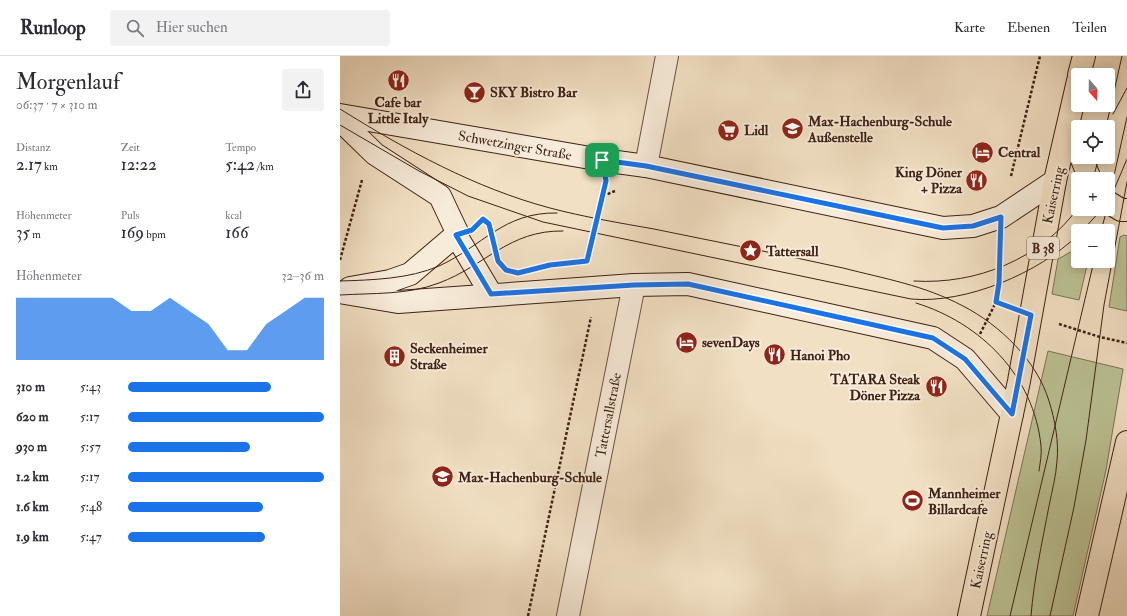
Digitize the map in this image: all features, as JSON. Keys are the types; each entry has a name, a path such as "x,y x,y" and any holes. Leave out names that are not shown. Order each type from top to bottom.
{"main road":[{"path":"1081,68 1084,56"},
{"name":"Kaiserring","path":"969,616 1012,414 1055,181 1071,112"},
{"path":"1068,125 1071,132"},
{"path":"1115,206 1121,210 1127,210"},
{"path":"1088,616 1127,442"}],"street":[{"path":"646,166 667,56"},
{"name":"Schwetzinger Straße","path":"340,115 602,160 646,166 943,228 973,226 1001,217 1055,181"},
{"path":"340,120 375,154 440,196 457,232 456,235 491,294"},
{"path":"340,291 390,281 410,274 456,235"},
{"path":"340,291 398,302 578,288 634,285 696,285 933,338 965,359 1012,414"},
{"name":"Tattersallstraße","path":"568,616 634,285"}],"path":[{"path":"1010,180 1040,56"},
{"path":"528,616 592,312 580,299 577,272 587,261 606,181 602,160"},
{"path":"340,260 360,183"},
{"path":"965,359 996,302 999,283 1001,217"},
{"path":"456,235 472,230 483,219 489,224 494,245"},
{"path":"580,262 587,261"},
{"path":"996,302 1077,330 1127,343"}],"green space":[{"path":"1124,235 1127,236 1127,311 1109,307 1120,237"},
{"path":"1071,252 1071,268 1086,268 1079,300 1052,294 1058,259"},
{"path":"1048,351 1123,369 1106,470 1073,616 987,616"}],"tram line":[{"path":"1108,120 1122,56"},
{"path":"1113,114 1127,88"},
{"path":"340,109 416,153 468,179 522,200 602,220 796,258 889,279 948,299 963,306 990,323 1015,346 1036,372 1049,401 1056,431 1056,472 1038,561 1031,616"},
{"path":"1115,172 1127,117"},
{"path":"340,125 419,171 468,196 543,222 911,299 932,299 978,291 1023,273 1043,262 1071,241"},
{"path":"1115,187 1127,159"},
{"path":"1095,172 1097,164"},
{"path":"1050,616 1074,507 1086,440 1104,305 1127,182"},
{"path":"340,281 390,278 415,274 439,266 454,258 508,224 522,218 538,214 557,213"},
{"path":"914,281 937,281 961,278 983,273 1005,265 1026,255 1045,241 1063,226 1071,216"},
{"path":"1088,224 1096,216"},
{"path":"1103,224 1105,216"},
{"path":"340,295 403,292 427,287 455,276 498,250 527,236 544,232 563,231"},
{"path":"1010,616 1092,268"},
{"path":"916,303 940,312 962,324 982,339 1000,356 1016,375 1028,397 1036,421 1041,449 1039,471"}],"place":[{"name":"Cafe bar Little Italy","path":"398,80"},
{"name":"SKY Bistro Bar","path":"474,92"},
{"name":"Max-Hachenburg-Schule Außenstelle","path":"792,129"},
{"name":"Lidl","path":"728,130"},
{"name":"Central","path":"982,152"},
{"name":"King Döner + Pizza","path":"977,180"},
{"name":"Tattersall","path":"750,251"},
{"name":"sevenDays","path":"686,342"},
{"name":"Hanoi Pho","path":"774,355"},
{"name":"Seckenheimer Straße","path":"395,356"},
{"name":"TATARA Steak Döner Pizza","path":"936,387"},
{"name":"Max-Hachenburg-Schule","path":"442,477"},
{"name":"Mannheimer Billardcafe","path":"913,501"}],"route":[{"path":"602,160 646,166 943,228 973,226 1001,217 999,283 996,302 1031,315 1012,414 965,359 933,338 688,284 634,285 491,294 456,235 472,230 483,219 489,224 498,261 506,270 518,273 550,265 587,261 595,234 606,181 602,160"}]}
